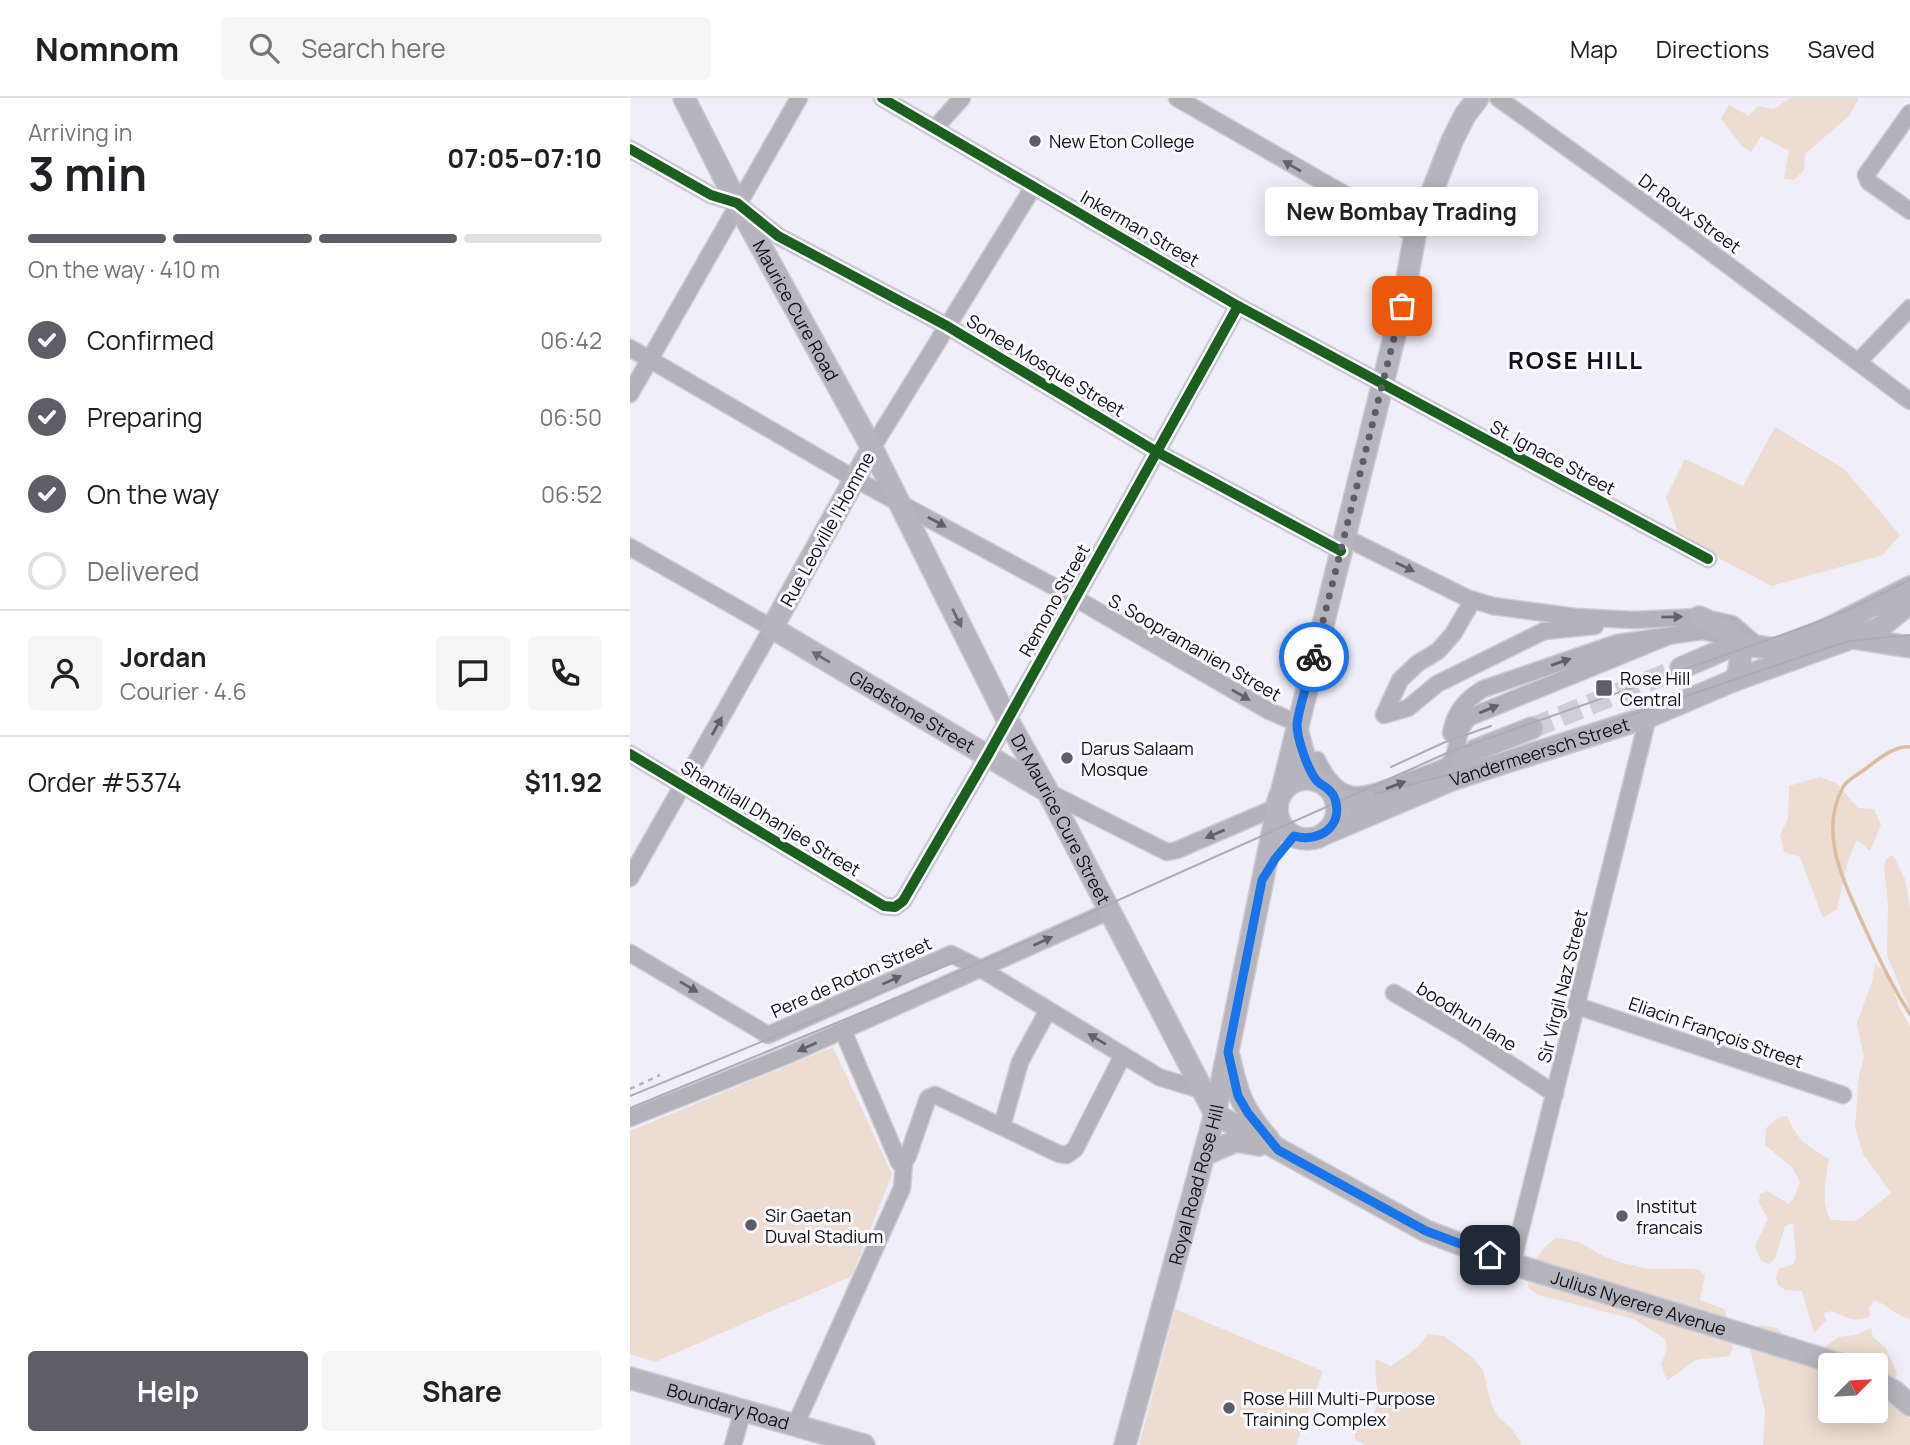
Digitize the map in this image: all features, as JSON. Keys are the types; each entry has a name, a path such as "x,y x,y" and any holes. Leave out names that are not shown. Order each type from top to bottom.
{"main road":[{"name":"Maurice Cure Road","path":"684,98 737,203 872,448"},
{"name":"Royal Road Rose Hill","path":"1125,1445 1214,1114 1279,803 1402,306 1415,236 1452,141 1465,115 1478,98"},
{"name":"Rue Leoville l'Homme","path":"772,628 872,448"},
{"name":"Dr Maurice Cure Street","path":"872,448 1007,719 1048,792 1214,1114"},
{"path":"1699,617 1717,624 1748,645 1776,649 1825,630 1901,607"},
{"path":"1901,607 1894,628 1910,641"},
{"name":"Vandermeersch Street","path":"1324,834 1400,803 1454,769 1648,717 1735,680 1879,628 1901,607"},
{"name":"Gladstone Street","path":"772,628 1048,792"},
{"path":"1851,638 1910,647"},
{"path":"1681,668 1748,645"},
{"path":"1735,680 1741,668 1741,656 1748,645"},
{"path":"1297,725 1304,756 1317,781"},
{"path":"1454,769 1476,751 1532,728"},
{"path":"1297,781 1317,781 1326,786 1335,799 1335,821 1324,834 1305,839 1294,836 1279,821 1279,803 1297,781"},
{"path":"1335,799 1400,803"},
{"name":"Royal Road Rose Hill","path":"1262,880 1294,836"},
{"path":"1228,1052 1238,1096 1278,1150"},
{"name":"Julius Nyerere Avenue","path":"1214,1114 1426,1231 1512,1264 1818,1357"},
{"path":"1203,1155 1236,1141 1278,1150"},
{"name":"Boundary Road","path":"630,1378 864,1445"},
{"path":"1888,1388 1910,1405"}],"street":[{"path":"630,394 799,98"},
{"name":"Inkerman Street","path":"882,98 1238,306 1382,386"},
{"path":"935,128 962,98"},
{"path":"1177,98 1415,236"},
{"name":"Dr Roux Street","path":"1497,98 1662,216 1910,401"},
{"path":"1910,113 1866,175 1869,182 1910,211"},
{"name":"Sonee Mosque Street","path":"630,149 711,195 737,203 778,236 947,326 1157,452 1342,544 1473,600 1517,610 1634,620"},
{"name":"Rue Leoville l'Homme","path":"872,448 1034,186"},
{"name":"Remono Street","path":"895,906 903,901 988,755 1238,306"},
{"path":"1858,362 1910,308"},
{"name":"S. Soopramanien Street","path":"630,348 855,479 1075,598 1297,725"},
{"name":"St. Ignace Street","path":"1382,386 1708,559"},
{"name":"Gladstone Street","path":"630,547 772,628"},
{"path":"1473,600 1453,634 1438,651 1418,663 1400,680 1384,715 1408,708 1437,684 1544,631 1634,620 1699,617"},
{"path":"1517,610 1535,635"},
{"name":"Rue Leoville l'Homme","path":"630,878 634,861 683,786 772,628"},
{"path":"1306,693 1305,723 1323,773 1333,786 1345,794 1361,796 1440,769 1454,769 1451,734 1453,722 1469,697 1483,689 1617,643 1703,631 1748,645"},
{"name":"Sir Virgil Naz Street","path":"1512,1264 1648,717"},
{"name":"Shantilall Dhanjee Street","path":"630,754 884,906 895,906"},
{"name":"Gladstone Street","path":"1048,792 1167,852 1177,850 1279,803"},
{"path":"630,1118 843,1031 1109,911"},
{"name":"Pere de Roton Street","path":"630,953 768,1035 951,954 981,969"},
{"path":"981,969 1170,1081 1201,1090"},
{"name":"boodhun lane","path":"1394,993 1461,1032 1555,1094"},
{"name":"Eliacin François Street","path":"1577,1006 1843,1095"},
{"path":"1002,1126 1020,1062 1048,1010"},
{"path":"843,1031 900,1162 904,1162"},
{"path":"795,1426 901,1188 904,1162 928,1098 931,1095 943,1097 1059,1154 1071,1153 1123,1055"},
{"path":"1170,1081 1182,1071 1185,1058"},
{"path":"733,1445 743,1410"}],"path":[{"path":"630,1088 660,1075"}],"shaded area":[{"path":"1790,98 1859,98 1849,116 1805,154 1804,170 1794,180 1784,179 1789,151 1761,136 1751,152 1741,145 1721,119 1729,105 1749,116 1758,106 1774,109"},
{"path":"1775,427 1844,469 1900,535 1883,555 1772,586 1680,538 1666,497 1685,459 1743,486"},
{"path":"1820,777 1836,783 1858,808 1874,809 1881,825 1870,851 1857,840 1848,860 1837,909 1823,918 1800,857 1784,852 1780,835 1788,819 1789,786"},
{"path":"1893,855 1905,879 1910,907 1910,1011 1887,955 1888,904 1884,867 1886,859"},
{"path":"1875,964 1889,974 1899,1007 1910,1026 1910,1319 1874,1300 1869,1307 1870,1316 1865,1318 1851,1319 1832,1311 1824,1313 1826,1321 1814,1333 1802,1291 1785,1290 1778,1285 1776,1278 1778,1269 1793,1265 1796,1258 1793,1223 1785,1226 1775,1258 1769,1264 1761,1261 1755,1246 1768,1219 1759,1203 1760,1194 1767,1191 1789,1204 1800,1182 1792,1167 1765,1145 1766,1128 1778,1118 1787,1116 1804,1142 1829,1159 1825,1198 1831,1220 1856,1221 1891,1193 1863,1154 1855,1127 1859,1075 1864,1058 1857,1023 1872,982"},
{"name":"Sir Gaetan Duval Stadium","path":"833,1047 892,1174 852,1276 655,1362 630,1354 630,1131"},
{"path":"1556,1238 1575,1241 1611,1259 1639,1267 1700,1270 1705,1276 1700,1300 1724,1309 1726,1314 1733,1348 1729,1356 1695,1360 1667,1381 1661,1364 1667,1349 1665,1339 1634,1319 1538,1295 1528,1287 1530,1272 1545,1247"},
{"name":"Rose Hill Multi-Purpose Training Complex","path":"1175,1309 1323,1371 1296,1445 1139,1445"},
{"path":"1761,1325 1777,1328 1797,1347 1812,1356 1839,1337 1856,1335 1871,1328 1873,1337 1886,1348 1897,1373 1891,1391 1910,1419 1910,1445 1763,1445 1765,1412 1746,1331"},
{"path":"1428,1334 1444,1336 1472,1357 1483,1370 1491,1403 1498,1417 1512,1429 1522,1445 1365,1445 1355,1439 1354,1422 1371,1421 1375,1412 1378,1396 1376,1359 1391,1366 1418,1347"}],"waterway":[{"path":"1910,747 1898,748 1886,754 1847,782 1836,804 1833,822 1836,857 1848,891 1885,970 1910,1014"}],"tunnel":[{"path":"1532,728 1681,668"}],"tram line":[{"path":"630,1108 933,983 1447,753 1807,626 1848,610 1910,580"},
{"path":"1375,794 1488,764 1850,641 1910,635"},
{"path":"1391,767 1443,743 1491,726"},
{"path":"630,1096 967,957"}],"cycle path":[{"path":"882,98 1238,306 1708,559"},
{"path":"630,149 711,195 737,203 778,236 947,326 1157,452 1341,551"},
{"path":"630,754 884,906 895,907 903,901 988,755 1238,306"}],"way so far":[{"path":"1314,657 1402,306"}],"place":[{"name":"New Eton College","path":"1035,141"},
{"name":"New Bombay Trading","path":"1402,306"},
{"name":"Rose Hill Central","path":"1604,688"},
{"name":"Darus Salaam Mosque","path":"1067,758"},
{"name":"Institut francais","path":"1622,1216"},
{"name":"Sir Gaetan Duval Stadium","path":"751,1225"},
{"name":"Rose Hill Multi-Purpose Training Complex","path":"1229,1408"}],"district":[{"name":"ROSE HILL","path":"1576,359"}],"route":[{"path":"1314,657 1297,727 1304,756 1317,781 1332,793 1337,812 1335,821 1324,834 1305,839 1294,836 1262,880 1228,1052 1238,1096 1278,1150 1426,1231 1490,1255"}]}
